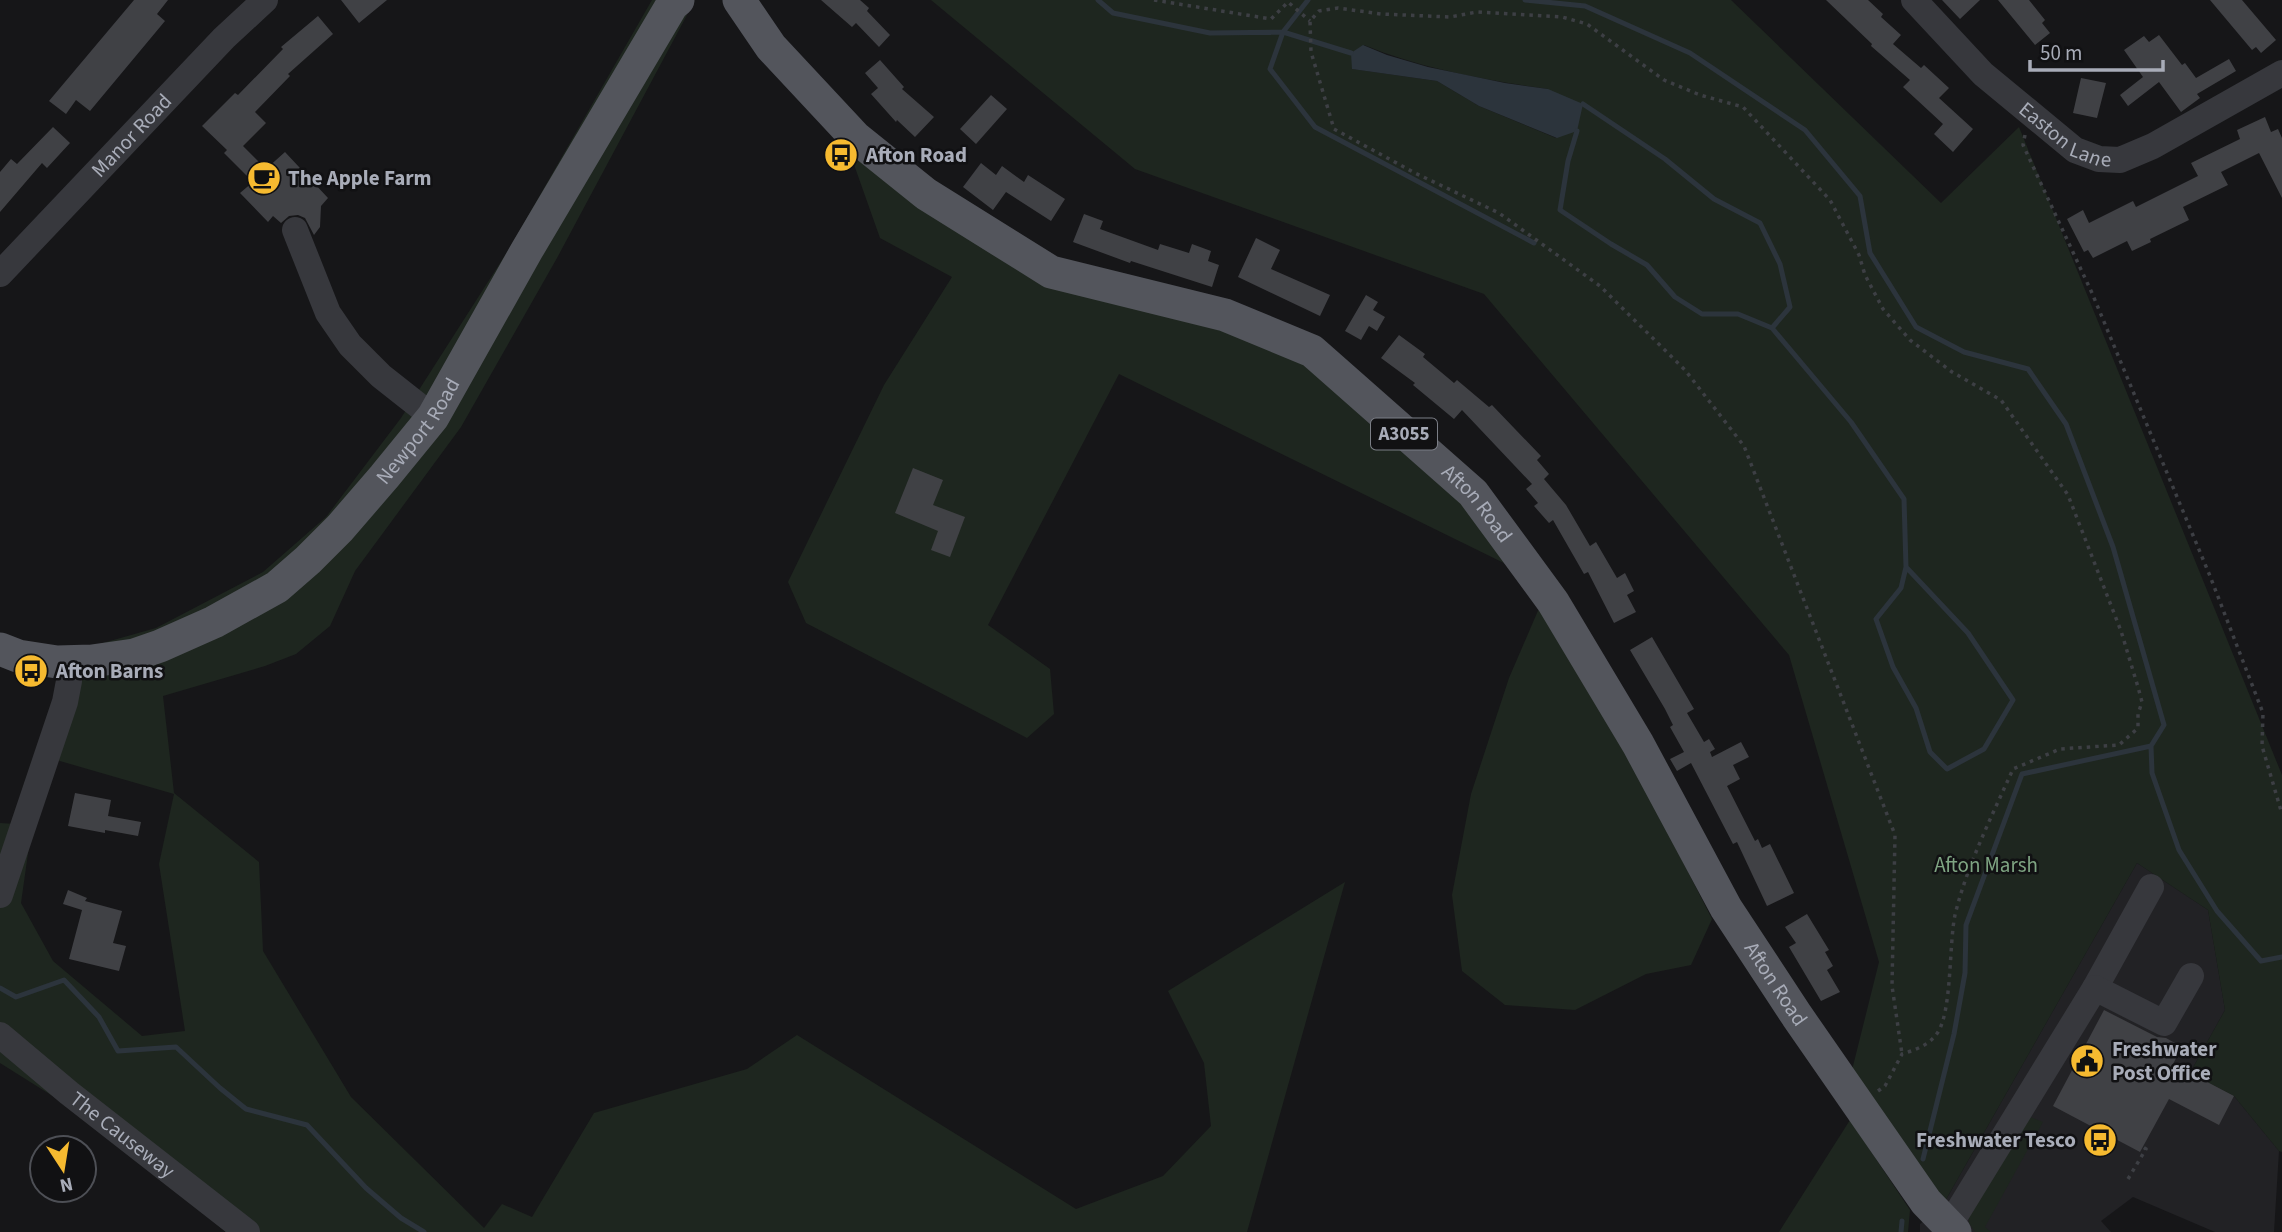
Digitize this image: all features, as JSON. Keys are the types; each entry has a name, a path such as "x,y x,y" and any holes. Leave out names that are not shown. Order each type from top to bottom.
{"main road":[{"name":"Newport Road","path":"0,649 40,661 68,662 134,655 214,622 277,587 309,560 340,528 432,417 527,250 672,5 678,0"},
{"name":"Afton Road","path":"739,0 772,47 855,137 926,194 1051,272 1225,315 1312,351 1473,493 1553,603 1638,744 1726,908 1926,1202 1952,1229"}],"street":[{"name":"Manor Road","path":"0,274 224,38 265,0"},
{"name":"Easton Lane","path":"1914,0 1983,74 2075,150 2099,159 2120,160 2153,146 2282,73"},
{"path":"295,230 328,313 350,345 381,376 432,417"},
{"path":"0,895 65,702 69,681 68,662"},
{"path":"1952,1229 2095,988 2151,887"},
{"path":"2095,988 2164,1023 2192,976"},
{"name":"The Causeway","path":"0,1035 69,1093 247,1232"}],"path":[{"path":"1154,0 1271,19 1288,2 1310,21"},
{"path":"1859,1105 1885,1086 1902,1054 1892,986 1895,835 1744,446 1685,370 1600,286 1499,213 1415,173 1334,129 1311,52 1310,21 1319,11 1338,8 1423,16 1450,17 1477,12 1562,17 1587,24 1664,80 1700,95 1743,107 1830,200 1883,309 1910,340 1952,372 2001,400 2068,495 2121,631 2138,687 2142,702 2138,714 2138,728 2119,746 2060,749 2013,769 1979,847 1955,915 1944,1012 1938,1032 1920,1049 1902,1054"},
{"path":"2030,112 2023,145 2092,293 2210,576 2263,713 2262,746 2282,814"},
{"path":"2128,1179 2146,1149 2143,1147"}],"shaded area":[{"path":"1363,45 1428,67 1548,89 1583,104 1577,131 1557,138 1479,106 1437,81 1352,69 1351,53"},
{"path":"2137,863 2208,910 2225,1010 2190,1073 2234,1096 2279,1151 2274,1232 2215,1232 2133,1197 2101,1221 2111,1232 1920,1232 1920,1224 1944,1203"}],"green space":[{"path":"652,0 675,0 687,15 557,258 461,427 355,571 330,626 296,654 265,666 163,696 174,793 259,862 263,951 351,1097 484,1228 502,1204 532,1217 594,1113 747,1069 797,1035 1076,1209 1163,1176 1211,1126 1204,1063 1168,991 1345,882 1247,1232 226,1232 78,1112 0,1063 0,823 32,825 21,903 53,961 142,1036 185,1031 159,864 174,794 53,759 85,648 156,628 263,572 326,517 401,418 509,249"},
{"name":"Afton Marsh","path":"931,0 1731,0 1941,203 2019,127 2282,775 2282,1152 2234,1096 2190,1073 2225,1010 2208,910 2137,863 1944,1203 1850,1078 1879,962 1789,655 1484,294 1135,169","holes":["1364,45 1455,73 1548,89 1556,138 1479,106 1437,81 1353,69"]},
{"path":"846,142 919,199 1221,329 1310,362 1465,496 1512,567 1119,374 988,625 1050,669 1054,714 1027,738 806,623 788,582 884,385 952,277 880,238"},
{"path":"1540,606 1624,746 1712,919 1691,965 1646,974 1575,1010 1505,1005 1462,971 1452,895 1471,794 1509,678"},
{"path":"2025,1115 2043,1122 1985,1227 1991,1232 1975,1232 1969,1223 1969,1208"},
{"path":"1850,1120 1910,1210 1908,1232 1779,1232"}],"building":[{"path":"134,0 168,0 157,14 165,21 90,111 76,100 66,114 49,101"},
{"path":"341,0 387,0 359,23"},
{"path":"821,0 860,0 890,35 879,47 856,23 852,27"},
{"path":"1826,0 1868,0 1883,14 1881,17 1901,35 1893,44 1921,68 1924,65 1949,88 1939,98 1973,129 1953,152 1934,134 1943,124 1903,87 1910,80 1871,46 1872,44"},
{"path":"1942,0 1980,0 1960,19"},
{"path":"1998,0 2029,0 2045,20 2042,23 2050,33 2035,45"},
{"path":"2210,0 2242,0 2276,40 2261,53 2256,47 2252,50"},
{"path":"318,16 333,34 288,74 290,76 255,112 266,123 243,146 266,169 285,152 328,198 321,206 320,227 314,235 305,218 298,215 289,216 281,223 273,216 268,222 240,193 253,182 224,153 227,150 202,126 235,93 238,95 283,49 281,47"},
{"path":"2159,35 2182,65 2185,63 2196,78 2229,59 2236,71 2197,94 2200,98 2181,112 2159,82 2128,106 2120,95 2143,77 2124,50 2144,36 2149,42"},
{"path":"880,60 904,87 902,89 934,117 915,137 897,120 896,122 871,94 878,88 865,73"},
{"path":"2081,78 2106,83 2097,118 2073,113"},
{"path":"991,95 1007,109 976,144 960,129"},
{"path":"2265,117 2271,132 2278,129 2282,138 2282,198 2259,153 2221,172 2228,185 2183,207 2189,220 2150,239 2151,242 2132,251 2127,241 2093,258 2088,250 2084,252 2067,219 2083,210 2089,223 2133,201 2136,207 2198,176 2191,163 2240,139 2237,130"},
{"path":"53,127 70,143 47,168 42,163 0,212 0,172 11,159 17,164"},
{"path":"981,163 996,175 1002,166 1024,182 1028,175 1065,199 1051,221 1006,192 993,210 963,187"},
{"path":"1084,214 1103,221 1100,229 1158,250 1160,244 1189,253 1192,244 1211,251 1208,261 1219,265 1212,287 1131,261 1130,263 1073,242"},
{"path":"1256,238 1280,250 1271,269 1330,295 1320,316 1238,277"},
{"path":"1366,295 1378,302 1373,310 1385,317 1377,331 1369,326 1361,340 1345,331"},
{"path":"1399,335 1425,354 1423,357 1454,383 1457,380 1489,407 1492,405 1541,456 1537,460 1549,474 1544,479 1566,505 1590,546 1596,542 1617,578 1625,573 1634,591 1627,595 1636,612 1614,623 1588,572 1584,574 1553,520 1549,523 1534,506 1538,503 1526,489 1532,484 1462,410 1454,419 1413,385 1415,383 1381,358"},
{"path":"913,468 943,480 933,505 965,517 950,557 931,550 938,531 895,513"},
{"path":"1652,637 1694,709 1687,713 1704,742 1709,739 1715,749 1710,752 1712,757 1741,742 1749,757 1733,765 1740,779 1727,786 1755,841 1758,839 1762,848 1770,844 1794,893 1767,906 1737,842 1733,844 1691,763 1677,771 1670,759 1684,752 1670,727 1673,725 1665,709 1630,650"},
{"path":"75,793 111,800 108,816 141,822 138,836 68,826"},
{"path":"68,890 87,898 85,901 122,911 113,943 126,946 119,971 69,959 82,910 63,904"},
{"path":"1807,914 1829,950 1825,952 1833,966 1827,970 1840,992 1821,1001 1789,947 1796,943 1785,927"},
{"path":"2104,1010 2182,1047 2173,1064 2234,1096 2219,1125 2169,1099 2140,1152 2053,1106"}],"waterway":[{"path":"1098,0 1113,13 1210,33 1283,32 1351,53"},
{"path":"1308,0 1283,32 1270,69 1315,127 1534,243"},
{"path":"1525,0 1585,6 1690,53 1805,130 1860,196 1870,253 1916,327 1964,352 2028,369 2066,424 2113,547 2164,725 2151,746 2022,774 1966,925 1965,973 1954,1034 1923,1159"},
{"path":"1583,104 1665,159 1714,199 1760,223 1780,264 1790,307 1772,328"},
{"path":"1577,131 1568,161 1560,210 1647,265 1675,297 1702,314 1738,314 1772,328 1851,422 1904,499 1906,567 1968,633 2013,700 1984,749 1947,769 1930,752 1916,708 1893,667 1876,619 1901,588 1906,567"},
{"path":"2151,746 2152,773 2179,850 2217,911 2261,961 2282,957"},
{"path":"0,988 16,997 64,980 99,1017 118,1051 176,1047 246,1109 307,1125 366,1188 401,1218 424,1232"},
{"path":"1901,1232 1902,1221"}],"place":[{"name":"Afton Road","path":"841,155"},
{"name":"The Apple Farm","path":"264,178"},
{"name":"Afton Barns","path":"31,671"},
{"name":"Freshwater Post Office","path":"2087,1061"},
{"name":"Freshwater Tesco","path":"2100,1140"}]}
